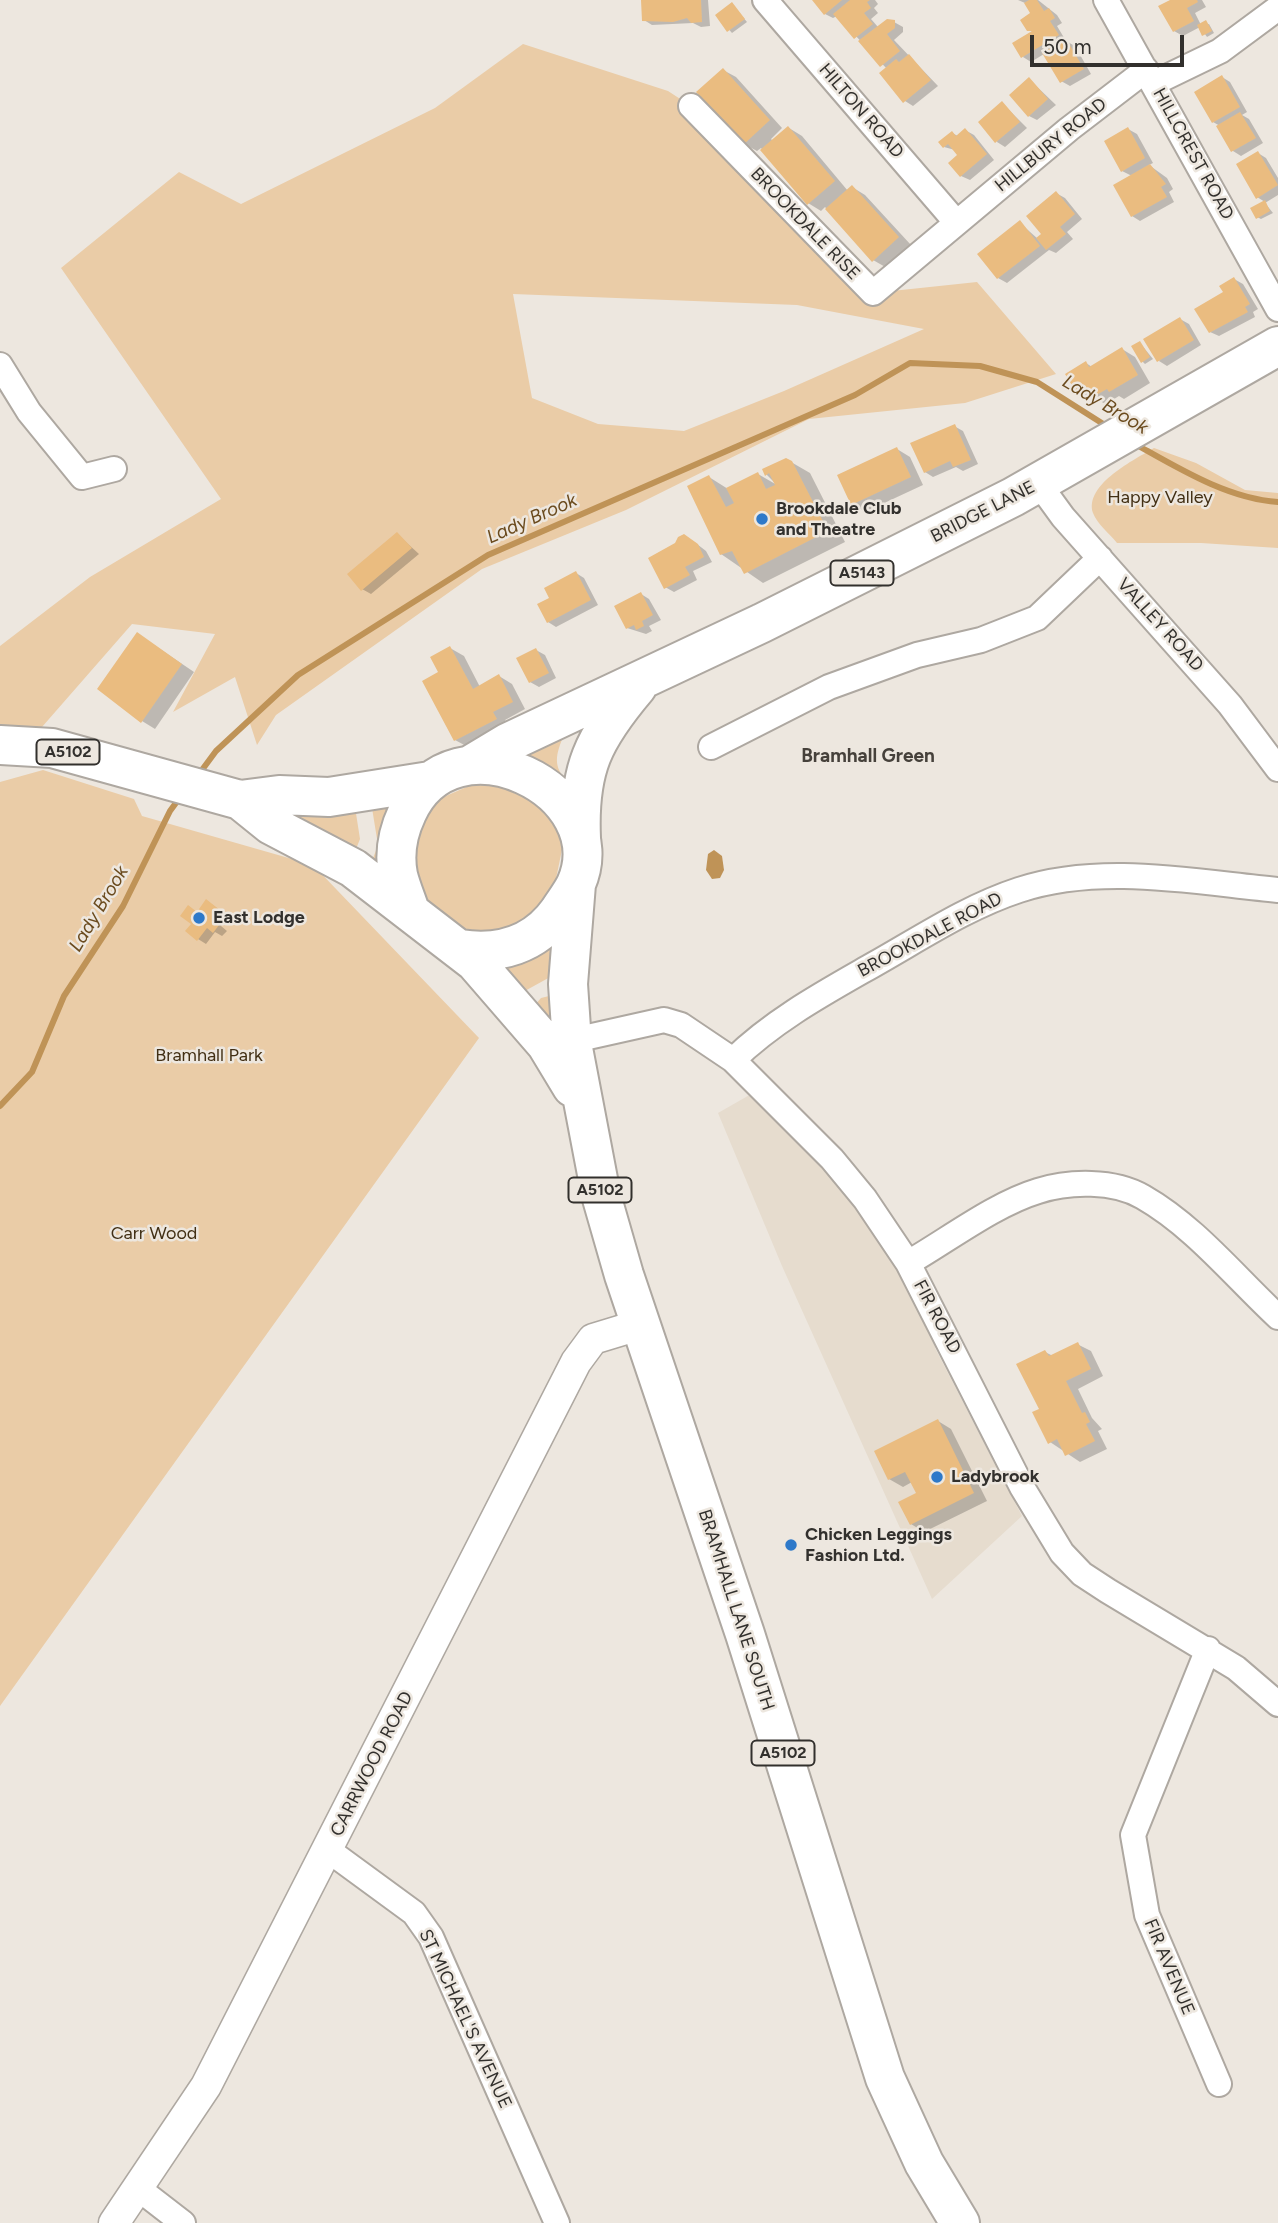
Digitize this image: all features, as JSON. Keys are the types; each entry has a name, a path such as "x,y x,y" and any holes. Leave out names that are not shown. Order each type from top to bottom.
{"main road":[{"name":"BRIDGE LANE","path":"472,764 507,743 643,680 1039,484 1278,346"},
{"name":"BRIDGE LANE","path":"581,847 579,801 597,739 643,680"},
{"name":"A5102","path":"3,744 52,748 230,797 271,825 353,868 410,911"},
{"name":"A5143","path":"430,781 472,764 511,768 538,779 562,802 572,820 581,847 576,884 547,925 523,943 483,953 460,949"},
{"name":"A5102","path":"230,797 279,794 329,797 430,781"},
{"path":"430,781 411,804 396,845 398,874 410,911 460,949"},
{"name":"BRAMHALL LANE SOUTH","path":"559,1043 568,984 576,884"},
{"name":"BRAMHALL LANE SOUTH","path":"460,949 517,1007 559,1043 583,1105 601,1195 639,1325 744,1634 885,2078 924,2163 960,2223"}],"street":[{"name":"HILTON ROAD","path":"765,0 956,222"},
{"name":"HILLCREST ROAD","path":"1106,0 1278,309"},
{"name":"HILLBURY ROAD","path":"956,222 1150,76 1220,51 1278,8"},
{"name":"BROOKDALE RISE","path":"691,106 873,293 956,222"},
{"path":"0,365 29,412 82,477 114,469"},
{"name":"VALLEY ROAD","path":"1039,484 1225,700 1278,769"},
{"path":"711,747 829,687 917,655 981,640 1037,618 1100,558"},
{"name":"BROOKDALE ROAD","path":"733,1060 756,1037 831,989 981,904 1022,889 1079,878 1129,876 1278,890"},
{"name":"FIR ROAD","path":"559,1043 630,1025 664,1020 681,1025 733,1060 832,1159 865,1199 908,1262 1022,1487 1062,1553 1082,1574 1208,1649 1236,1668 1278,1704"},
{"path":"908,1262 1037,1191 1068,1184 1111,1187 1142,1196 1169,1216 1201,1242 1278,1317"},
{"name":"CARRWOOD ROAD","path":"114,2223 206,2086 576,1362 593,1339 639,1325"},
{"name":"FIR AVENUE","path":"1208,1649 1133,1835 1147,1915 1219,2084"},
{"name":"ST MICHAEL'S AVENUE","path":"328,1850 414,1913 431,1937 557,2223"},
{"path":"139,2189 183,2223"}],"shaded area":[{"path":"714,850 722,856 724,870 720,878 712,879 706,870 708,854"},
{"path":"753,1093 841,1185 878,1236 917,1301 939,1346 935,1348 1022,1516 932,1599 782,1266 718,1113"}],"green space":[{"path":"523,44 668,91 691,106 873,293 977,282 1056,374 965,403 809,419 626,510 482,569 276,715 257,745 235,677 173,712 215,634 132,624 42,727 0,726 0,646 90,577 221,499 61,268 179,172 241,204 435,108","holes":["513,294 797,305 924,329 784,391 684,431 598,424 532,398"]},
{"name":"Happy Valley","path":"1154,448 1196,463 1245,490 1278,493 1278,548 1201,543 1117,543 1095,517 1092,502 1096,492 1113,474"},
{"path":"563,737 557,763 570,785 514,755"},
{"name":"Carr Wood","path":"43,770 134,799 142,816 313,865 479,1038 0,1706 0,782"},
{"path":"485,779 543,800 564,840 552,898 545,913 475,942 417,900 412,821 432,802"},
{"path":"399,797 383,874 369,869 378,845 372,808"},
{"path":"286,805 355,807 360,839 354,854 300,831"},
{"path":"561,929 552,976 523,992 500,963"},
{"path":"557,994 555,1027 534,1006 541,998"}],"building":[{"path":"641,0 701,0 702,22 691,23 687,18 673,22 642,21"},
{"path":"812,0 842,0 824,15"},
{"path":"850,0 870,0 867,2 871,8 864,13 873,24 854,39 833,14"},
{"path":"1037,0 1044,11 1049,8 1055,18 1050,21 1059,35 1021,58 1012,43 1032,31 1027,31 1020,20 1030,13 1024,3"},
{"path":"1170,0 1198,2 1187,8 1194,21 1173,32 1158,6"},
{"path":"732,2 745,19 727,32 715,15"},
{"path":"887,19 895,20 895,28 887,34 900,51 880,67 858,41"},
{"path":"1206,20 1212,31 1202,36 1197,25"},
{"path":"1066,39 1084,69 1060,83 1042,53"},
{"path":"909,54 931,80 903,103 879,73 896,59 899,62"},
{"path":"723,68 770,120 743,145 696,92"},
{"path":"1222,75 1240,107 1212,123 1194,92"},
{"path":"1029,77 1048,99 1028,117 1009,95"},
{"path":"1002,101 1020,122 995,143 978,122"},
{"path":"1240,112 1256,138 1231,152 1216,126"},
{"path":"788,126 835,181 807,205 760,150"},
{"path":"1128,127 1145,158 1121,172 1104,141"},
{"path":"965,128 987,154 960,177 948,163 957,155 948,144 943,148 938,142 952,131 956,136"},
{"path":"1258,151 1278,185 1256,199 1236,164"},
{"path":"1150,164 1166,184 1161,187 1167,197 1131,217 1113,185"},
{"path":"852,185 899,237 872,262 825,209"},
{"path":"1056,191 1075,214 1060,227 1066,234 1046,250 1036,238 1041,234 1026,216"},
{"path":"1265,200 1270,211 1256,219 1250,208"},
{"path":"1020,220 1040,246 997,279 977,254"},
{"path":"1234,277 1250,304 1245,307 1248,312 1209,333 1194,309 1223,292 1219,286"},
{"path":"1180,317 1194,340 1157,362 1143,339"},
{"path":"1140,341 1150,357 1141,363 1131,346"},
{"path":"1122,347 1138,375 1109,392 1107,389 1091,398 1085,387 1076,392 1065,374 1086,361 1089,367"},
{"path":"955,424 971,460 953,467 950,461 924,473 910,443"},
{"path":"897,447 911,477 851,505 837,475"},
{"name":"Brookdale Club and Theatre","path":"786,458 792,461 828,531 744,574 732,551 720,555 687,486 709,475 726,507 734,503 726,488 758,472 766,489 775,485 769,473 765,476 762,469"},
{"path":"397,532 412,548 361,591 347,574"},
{"path":"684,534 698,544 704,557 685,567 690,575 664,589 648,558 675,543 678,537"},
{"path":"576,571 591,600 547,623 537,604 549,598 544,588"},
{"path":"641,592 653,615 642,621 644,626 636,630 634,625 626,629 614,606"},
{"path":"137,632 182,664 141,723 97,689"},
{"path":"450,646 473,689 499,674 513,702 493,712 497,719 454,741 422,681 438,672 430,657"},
{"path":"536,648 549,673 529,683 516,658"},
{"name":"East Lodge","path":"206,899 221,911 213,920 219,925 213,933 207,928 197,941 185,931 191,924 180,916 188,905 197,912"},
{"path":"1078,1342 1091,1369 1066,1381 1082,1413 1085,1412 1090,1422 1086,1424 1095,1441 1065,1456 1057,1439 1048,1444 1032,1412 1039,1409 1016,1364 1045,1350 1049,1356"},
{"path":"938,1419 974,1493 910,1525 898,1502 916,1493 905,1472 888,1480 874,1451"}],"waterway":[{"name":"Lady Brook","path":"199,774 216,751 298,675 488,555 855,395 910,363 980,366 1037,382 1108,427"},
{"name":"Lady Brook","path":"1135,444 1222,489 1259,500 1278,502"},
{"name":"Lady Brook","path":"0,1106 32,1072 64,996 123,906 170,811 181,796"}],"place":[{"name":"Brookdale Club and Theatre","path":"762,519"},
{"name":"East Lodge","path":"199,918"},
{"name":"Ladybrook","path":"937,1477"},
{"name":"Chicken Leggings Fashion Ltd.","path":"791,1545"}],"district":[{"name":"Bramhall Green","path":"868,756"}],"park label":[{"name":"Bramhall Park","path":"209,1056"}]}
